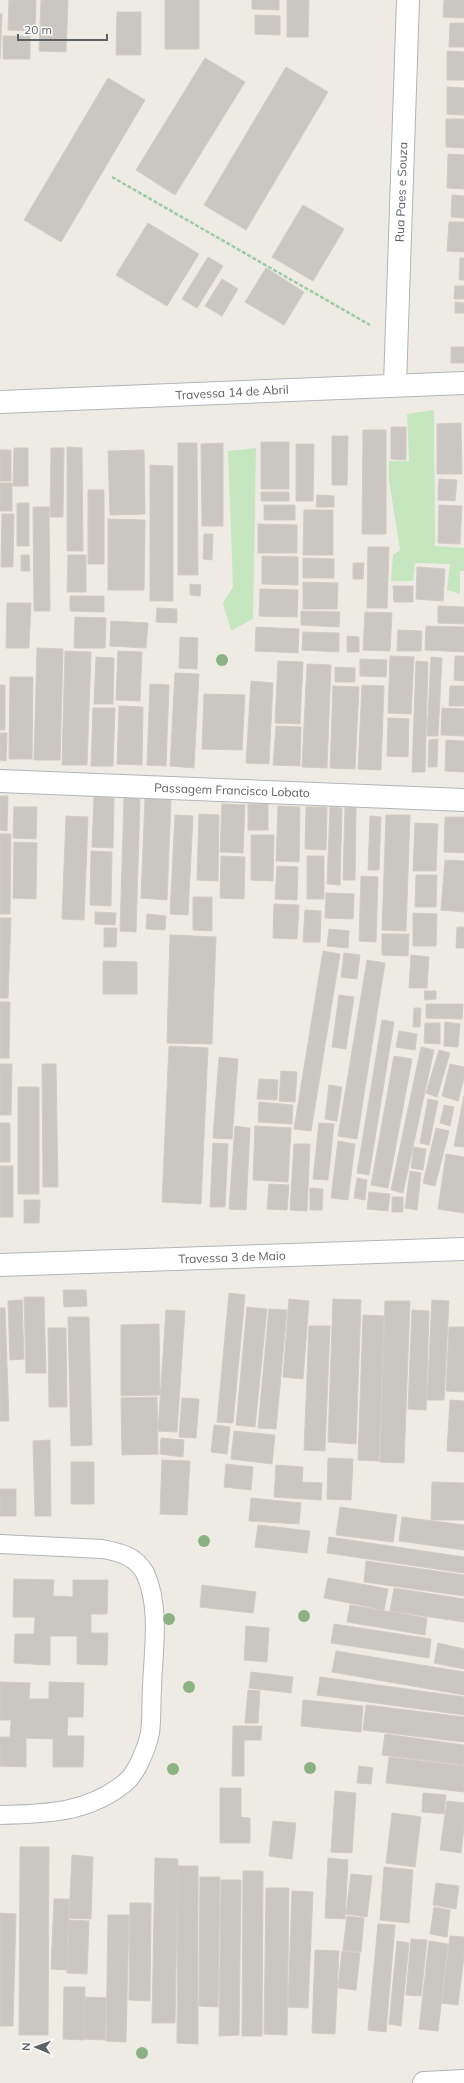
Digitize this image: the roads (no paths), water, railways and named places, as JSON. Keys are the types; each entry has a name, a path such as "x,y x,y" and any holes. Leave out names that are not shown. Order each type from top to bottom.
{"street":[{"name":"Rua Paes e Souza","path":"395,384 408,0"},
{"name":"Travessa 14 de Abril","path":"0,402 395,384 464,383"},
{"name":"Passagem Francisco Lobato","path":"0,781 464,800"},
{"name":"Travessa 3 de Maio","path":"0,1265 464,1249"},
{"path":"424,2083 464,2081"}],"lane":[{"path":"0,1544 102,1549 117,1551 129,1556 145,1573 150,1587 154,1616 150,1733 144,1754 128,1781 102,1799 84,1807 44,1814 0,1815"}]}
